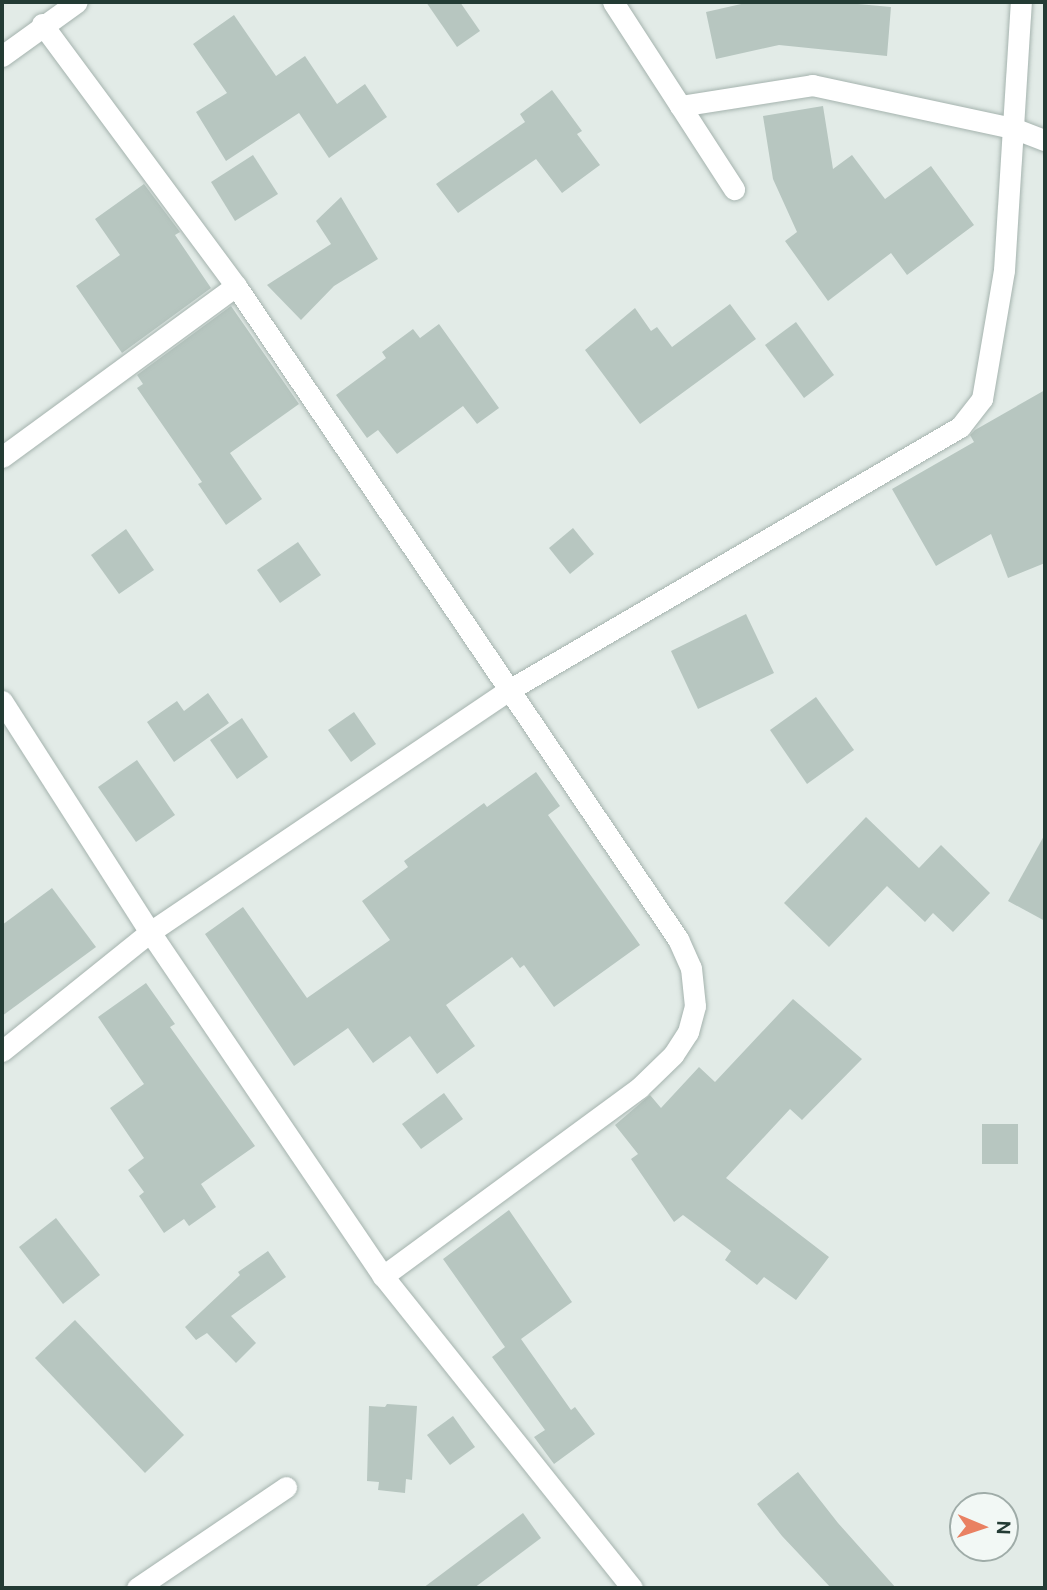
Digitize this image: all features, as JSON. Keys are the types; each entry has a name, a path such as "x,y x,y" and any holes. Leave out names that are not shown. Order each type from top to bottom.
{"street":[{"path":"2,56 42,24 77,2"},
{"path":"613,2 734,189"},
{"path":"2,1051 150,932 509,690 960,427 982,399 1004,270 1021,2"},
{"path":"42,24 236,286 678,939 691,968 695,1006 688,1032 673,1055 639,1088 383,1276"},
{"path":"680,106 812,85 1013,128 1045,140"},
{"path":"2,457 236,286"},
{"path":"2,701 150,932 383,1276 632,1588"},
{"path":"137,1588 286,1487"}],"building":[{"path":"426,2 460,2 480,31 457,47"},
{"path":"750,2 836,2 891,7 887,56 779,45 716,59 706,12"},
{"path":"234,15 276,76 305,56 337,104 365,84 387,117 329,158 299,113 226,161 196,112 227,93 193,44"},
{"path":"552,90 582,131 577,134 600,165 562,193 536,159 458,213 436,184 525,122 520,114"},
{"path":"823,106 833,169 852,155 885,199 931,166 974,225 907,275 891,253 828,301 785,241 797,232 773,179 763,116"},
{"path":"253,155 278,194 235,221 211,182"},
{"path":"144,184 180,232 175,235 211,288 122,353 76,286 120,255 95,219"},
{"path":"341,197 378,259 334,286 301,320 267,285 331,244 316,221"},
{"path":"730,304 756,339 640,424 585,350 635,308 651,331 657,327 672,347"},
{"path":"231,306 299,404 230,453 262,499 226,525 198,484 202,482 137,388 143,384 137,375"},
{"path":"796,322 834,375 804,398 765,345"},
{"path":"439,324 499,408 477,424 463,406 397,454 378,430 367,438 336,395 386,358 382,352 413,329 420,338"},
{"path":"1045,390 1045,563 1008,578 991,534 936,566 892,489 974,442 970,435 975,430"},
{"path":"573,528 594,554 570,574 549,548"},
{"path":"126,529 154,570 119,594 91,555"},
{"path":"298,542 321,575 280,603 257,570"},
{"path":"746,614 774,673 698,709 671,651"},
{"path":"208,693 229,723 174,762 147,722 177,701 184,711"},
{"path":"816,697 854,750 807,784 770,730"},
{"path":"354,712 376,744 351,762 328,730"},
{"path":"242,718 268,757 237,779 210,740"},
{"path":"137,760 175,815 136,842 98,787"},
{"path":"536,772 560,806 548,815 640,945 554,1007 524,965 520,968 512,957 446,1005 475,1046 437,1074 410,1036 373,1063 348,1028 294,1066 205,934 243,907 307,998 390,940 362,901 408,867 404,861 484,803 487,807"},
{"path":"866,817 919,868 941,845 990,893 953,932 933,913 925,922 887,886 829,947 784,903"},
{"path":"1045,834 1045,921 1008,901"},
{"path":"52,888 96,947 2,1016 2,925"},
{"path":"146,983 175,1024 170,1027 255,1146 201,1184 216,1207 189,1226 184,1219 164,1233 139,1196 144,1192 128,1170 144,1158 110,1108 144,1084 98,1017"},
{"path":"793,999 862,1059 802,1120 790,1109 726,1178 829,1257 796,1300 764,1277 757,1285 725,1260 731,1251 683,1215 674,1222 631,1159 638,1154 615,1125 650,1095 661,1108 699,1067 715,1082"},
{"path":"444,1093 463,1119 421,1149 402,1124"},
{"path":"982,1124 1018,1124 1018,1164 982,1164"},
{"path":"509,1210 572,1302 521,1339 571,1410 575,1407 595,1434 554,1464 534,1437 545,1430 492,1357 505,1347 443,1259"},
{"path":"56,1218 100,1275 63,1304 19,1247"},
{"path":"268,1251 286,1277 231,1316 256,1343 236,1363 207,1333 196,1340 185,1327 240,1275 238,1272"},
{"path":"75,1320 184,1435 145,1473 35,1358"},
{"path":"387,1404 417,1406 412,1480 406,1479 405,1493 378,1490 379,1482 367,1481 369,1406 385,1407"},
{"path":"453,1416 475,1447 450,1465 427,1435"},
{"path":"798,1472 838,1523 896,1588 831,1588 782,1536 757,1504"},
{"path":"523,1513 541,1538 474,1588 423,1588"}]}
